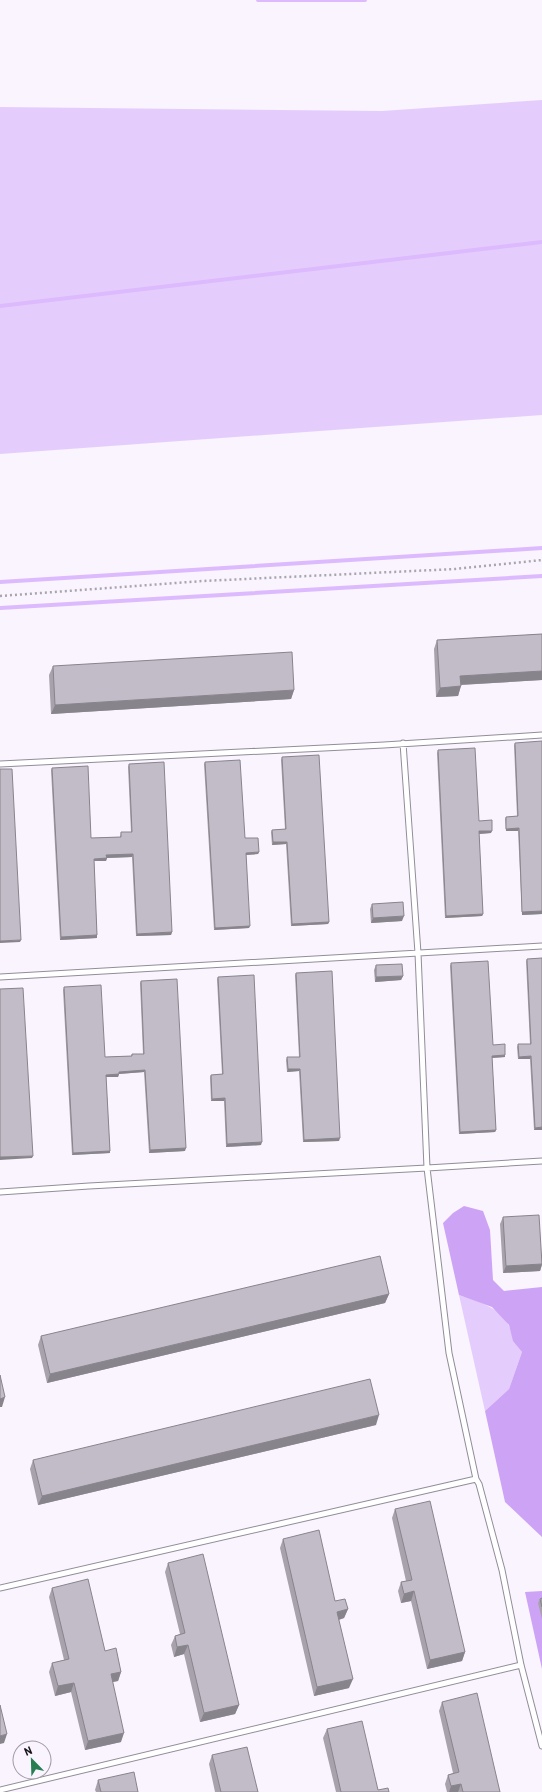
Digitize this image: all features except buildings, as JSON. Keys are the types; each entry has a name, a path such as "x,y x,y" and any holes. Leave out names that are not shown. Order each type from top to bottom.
{"lane":[{"path":"0,764 542,735"},
{"path":"403,743 418,953 427,1168 449,1354 476,1479 479,1484 502,1570 521,1665 542,1746"},
{"path":"0,977 542,946"},
{"path":"0,1192 542,1161"},
{"path":"0,1588 476,1479"},
{"path":"0,1790 521,1665"}],"path":[{"path":"0,596 203,581 455,569 542,560"}],"shaded area":[{"path":"542,100 542,415 0,454 0,107 382,111"},
{"path":"464,1206 483,1211 490,1230 493,1280 504,1291 542,1287 542,1537 505,1502 485,1411 509,1389 522,1352 513,1341 509,1325 492,1307 459,1295 443,1223 453,1213"},
{"path":"459,1295 494,1309 500,1314 505,1319 515,1342 522,1352 509,1389 485,1411"},
{"path":"542,1591 542,1669 525,1592"}],"waterway":[{"path":"258,0 365,0"},
{"path":"0,306 542,242"},
{"path":"0,582 542,548"},
{"path":"0,608 542,576"}]}
